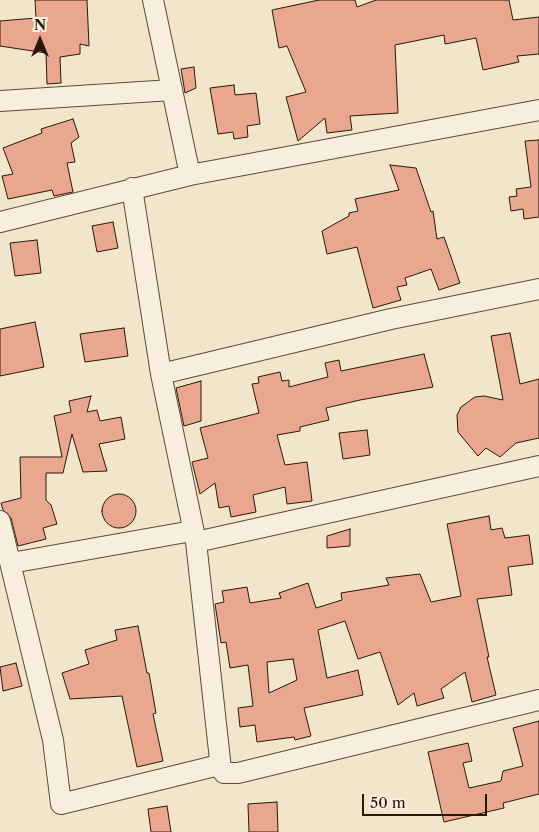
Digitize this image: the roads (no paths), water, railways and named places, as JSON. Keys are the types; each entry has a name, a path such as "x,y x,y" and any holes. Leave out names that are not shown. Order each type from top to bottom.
{"street":[{"path":"153,0 190,175"},
{"path":"0,101 172,90"},
{"path":"0,222 190,175 539,110"},
{"path":"132,188 161,374 194,537 219,765 224,772 238,773 539,700"},
{"path":"161,374 390,318 539,289"},
{"path":"11,563 194,537 539,466"},
{"path":"0,521 53,740 62,804 219,765"}]}
